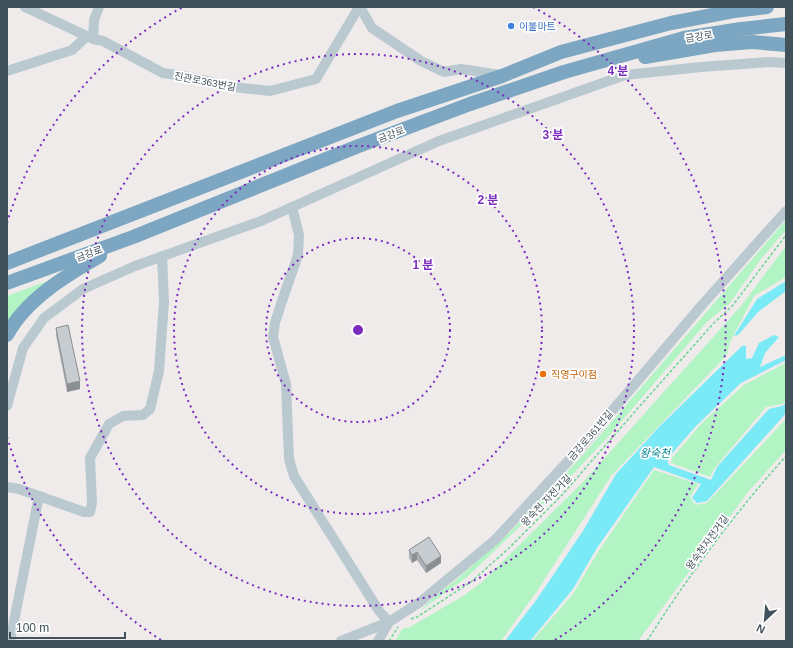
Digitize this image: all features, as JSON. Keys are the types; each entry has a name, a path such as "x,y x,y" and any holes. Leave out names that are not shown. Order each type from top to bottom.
{"highway":[{"path":"619,36 708,7"},
{"name":"금강로","path":"7,263 397,111 502,76 561,52 678,21 767,7"},
{"name":"금강로","path":"7,283 133,237 356,147 470,104 564,72 684,38 786,24"},
{"path":"564,72 715,45 752,42 786,45"},
{"path":"7,335 11,327 26,309 52,286 77,269 133,237"}],"street":[{"name":"진관로363번길","path":"25,7 90,37 103,41 163,73 190,77 234,87 270,91 316,79 359,7 372,28 421,61 444,72 461,69 502,76"},
{"path":"7,71 72,50 90,37 99,7"},
{"path":"7,406 23,348 44,318 83,289 135,266 261,221 439,140 626,75 708,66 769,62 786,63"},
{"path":"292,208 299,235 298,255 279,310 273,337 286,384 289,459 294,476 308,499 379,611 389,622 341,641"},
{"name":"금강로361번길","path":"378,641 389,622 420,602 495,540 583,445 702,305 786,211"},
{"path":"7,488 19,489 84,512 90,512 92,503 90,458 109,424 124,416 143,415 150,409 159,371 164,302 162,256"},
{"path":"10,641 39,496"}],"path":[{"name":"왕숙천 자전거길","path":"407,620 417,617 471,582 562,495 713,324 733,305 786,235"},
{"name":"왕숙천자전거길","path":"647,641 715,541 786,456"},
{"path":"389,641 401,624"}],"green space":[{"path":"786,220 786,230 761,259 730,303 707,322 607,438 558,490 467,577 420,611 435,596 456,580 510,532 582,456"},
{"path":"786,246 786,277 754,296 730,342 727,355 611,476 537,591 501,641 395,641 402,629 410,627 463,596 481,583 584,481 741,306"},
{"path":"50,280 7,327 7,296"},
{"path":"786,363 786,401 782,404 766,407 714,469 710,477 671,463 672,458 702,423 744,385"},
{"path":"786,419 786,450 748,492 638,641 532,641 573,594 598,552 654,470 698,484 690,497 695,505 707,503"}],"water":[{"path":"786,281 786,291 758,312 738,335 734,336 757,299"},
{"name":"왕숙천","path":"774,335 779,337 765,353 760,367 786,355 786,360 741,383 697,425 667,459 669,465 711,480 717,467 769,409 782,406 786,403 786,413 781,419 707,501 697,503 692,498 701,484 654,467 597,548 573,589 530,641 505,641 537,599 583,531 616,474 660,426 742,346 746,346 746,359 752,358 759,343"}],"building":[{"path":"68,325 80,381 67,384 56,328"},
{"path":"429,537 441,556 426,566 417,552 412,555 409,550"}],"place":[{"name":"이불마트","path":"511,26"},
{"name":"직영구이점","path":"543,374"}]}
